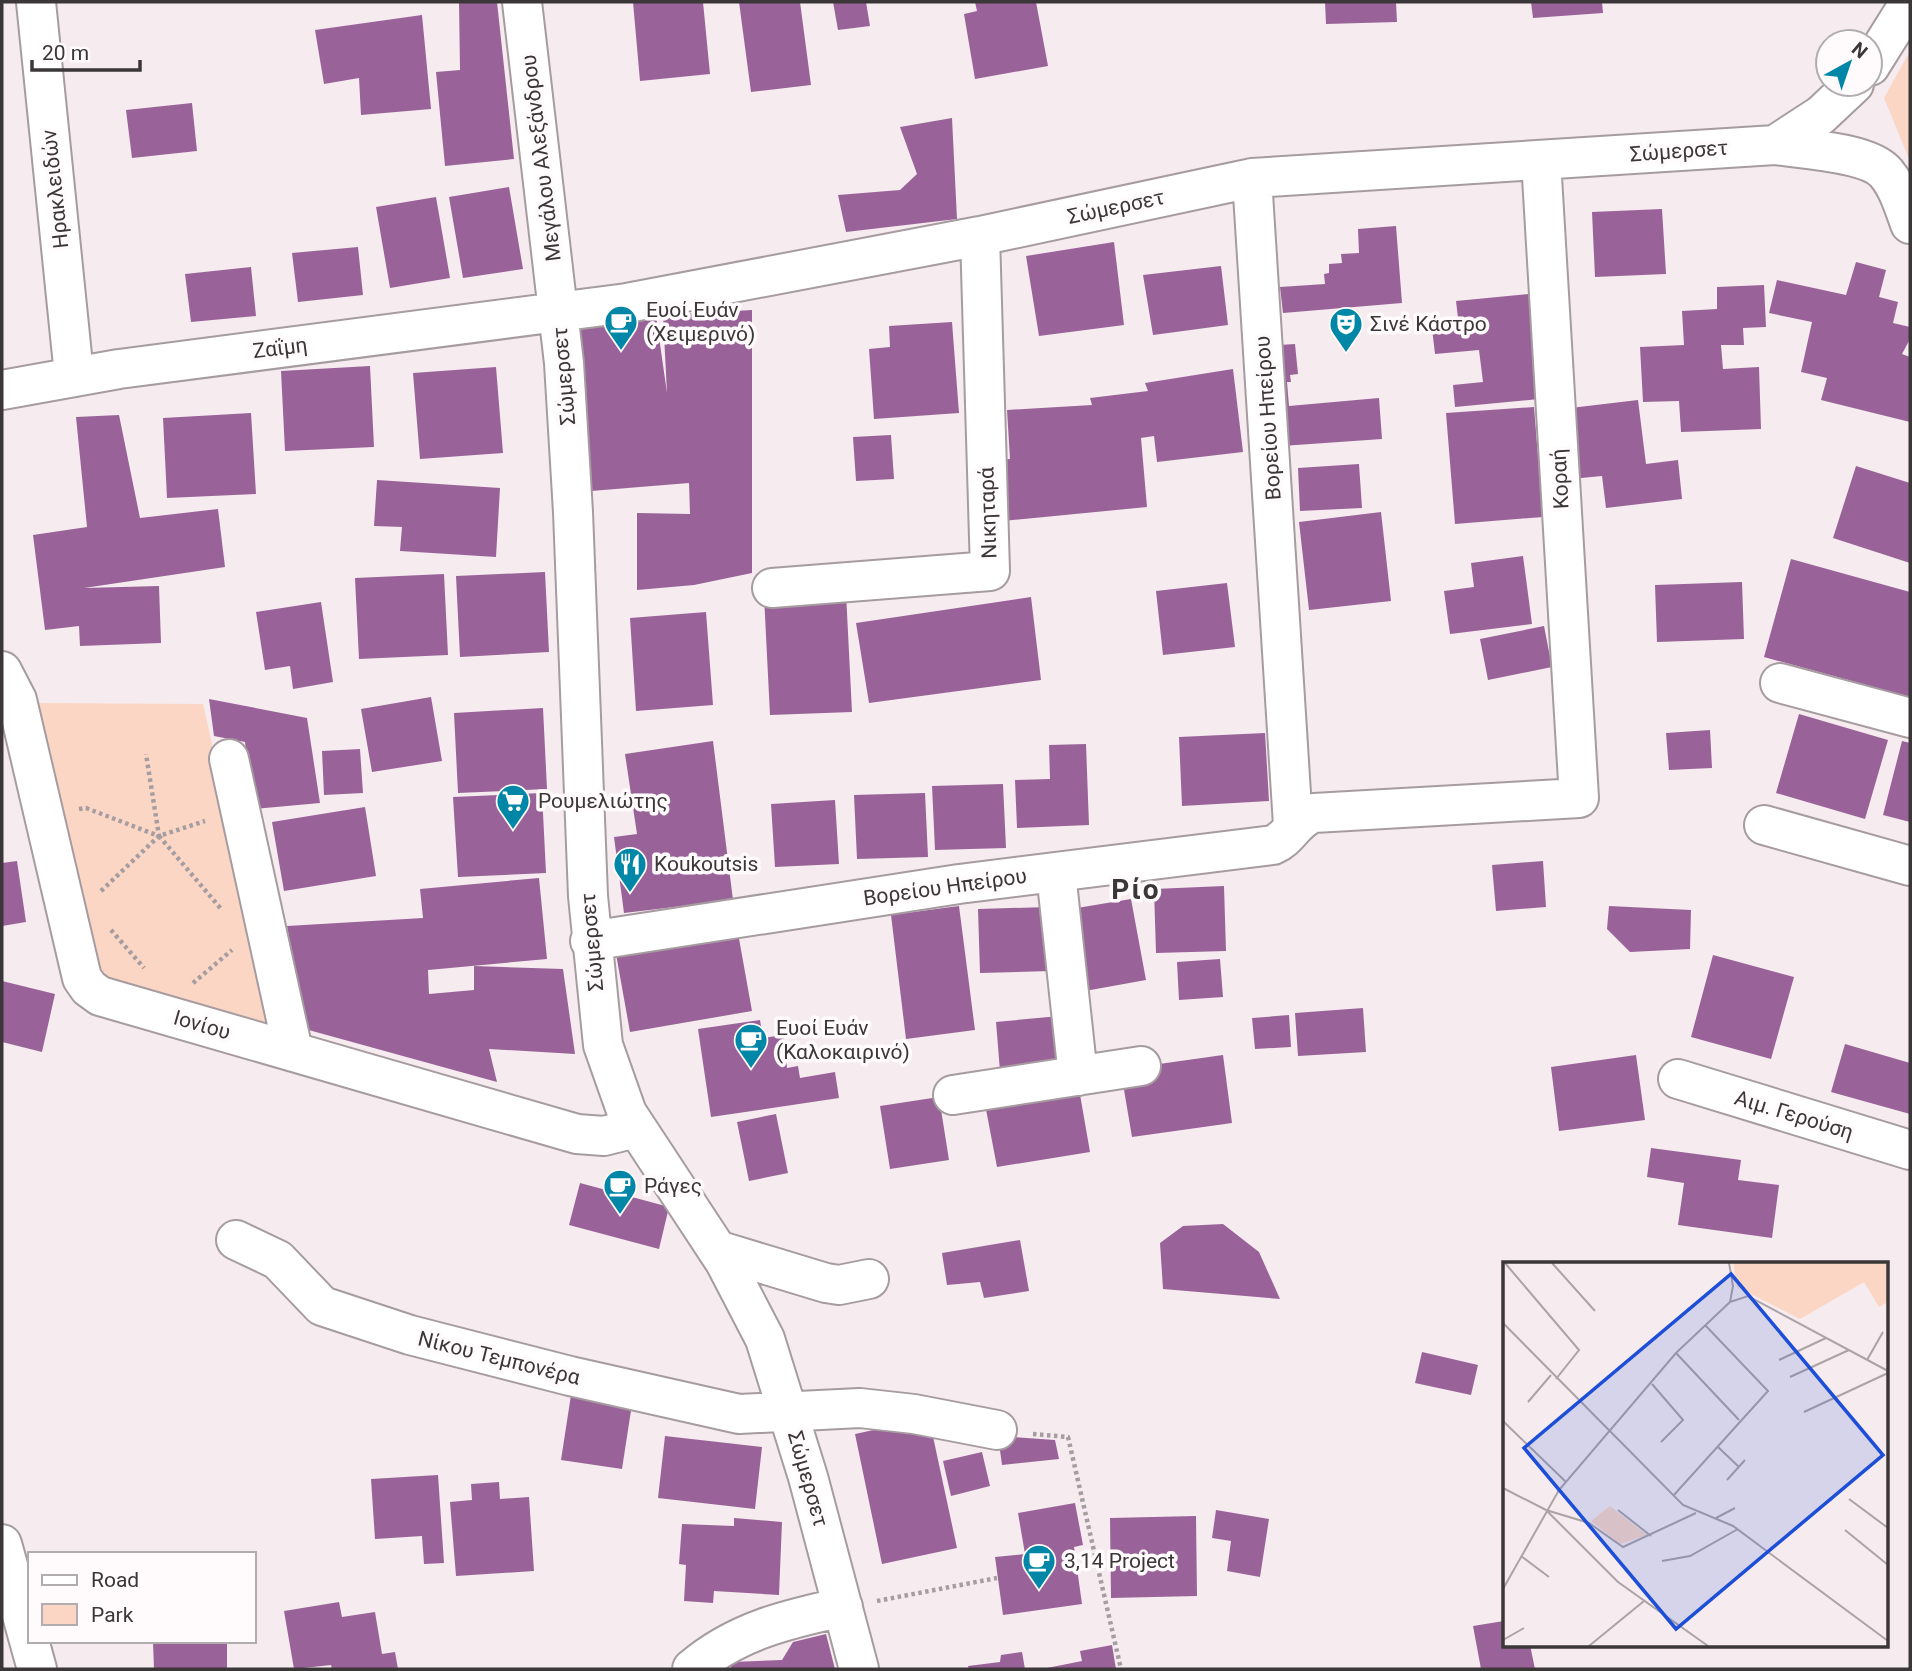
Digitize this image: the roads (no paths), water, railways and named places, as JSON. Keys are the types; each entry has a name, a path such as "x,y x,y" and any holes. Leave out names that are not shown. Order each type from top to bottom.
{"street":[{"name":"Ηρακλειδών","path":"36,2 74,376"},
{"name":"Μεγάλου Αλεξάνδρου","path":"522,2 559,313"},
{"path":"1884,44 1910,2"},
{"name":"Σώμερσετ","path":"859,1669 789,1411 765,1339 717,1250 636,1128 613,1080 603,1045 590,941 573,512 559,313 980,236 1252,178 1775,145 1821,115 1839,98"},
{"path":"1775,145 1852,157 1878,166 1887,173 1910,223"},
{"name":"Κοραή","path":"1541,160 1579,798"},
{"name":"Βορείου Ηπείρου","path":"1252,178 1293,825"},
{"name":"Νικηταρά","path":"772,588 990,571 980,236"},
{"name":"Ζαΐμη","path":"2,390 74,376 559,313"},
{"name":"Ιονίου","path":"2,671 17,700 82,978 89,988 100,996 171,1008 293,1051 578,1134 604,1136 636,1128"},
{"path":"1780,683 1910,718"},
{"path":"229,760 240,810 256,937 293,1051"},
{"name":"Βορείου Ηπείρου","path":"590,941 810,905 1273,845 1284,838 1293,825 1314,813 1579,798"},
{"path":"1764,825 1910,866"},
{"path":"1056,873 1078,1076"},
{"path":"953,1095 1141,1066"},
{"name":"Αιμ. Γερούση","path":"1678,1079 1910,1150"},
{"name":"Νίκου Τεμπονέρα","path":"236,1240 278,1260 322,1306 410,1335 570,1376 724,1412 752,1414 860,1408 914,1414 997,1430"},
{"path":"717,1250 826,1283 839,1285 869,1279"},
{"path":"2,1544 28,1637"},
{"path":"692,1669 726,1643 746,1634 796,1617 843,1607"},
{"path":"30,1643 37,1669"}],"place":[{"name":"Ευοί Ευάν (Χειμερινό)","path":"621,352"},
{"name":"Σινέ Κάστρο","path":"1346,354"},
{"name":"Ρουμελιώτης","path":"513,831"},
{"name":"Koukoutsis","path":"630,894"},
{"name":"Ευοί Ευάν (Καλοκαιρινό)","path":"751,1070"},
{"name":"Ράγες","path":"620,1216"},
{"name":"3,14 Project","path":"1039,1591"}],"district":[{"name":"Ρίο","path":"1136,889"}]}
